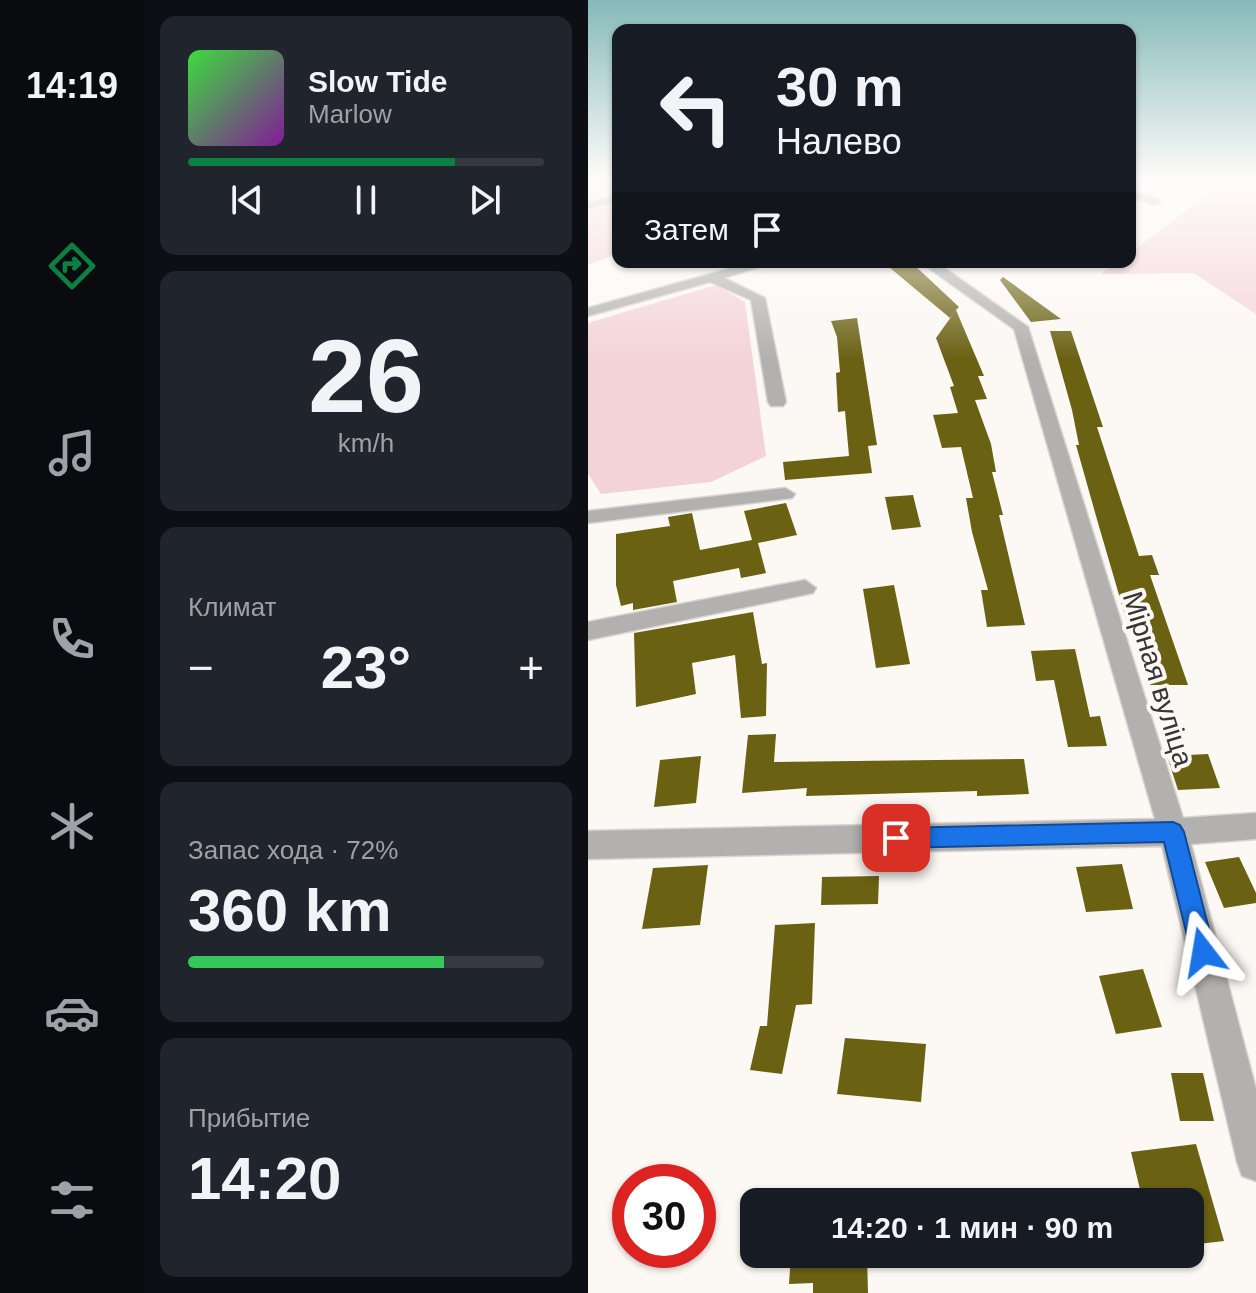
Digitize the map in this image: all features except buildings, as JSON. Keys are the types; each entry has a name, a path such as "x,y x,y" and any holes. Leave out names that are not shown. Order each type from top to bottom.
{"street":[{"path":"588,312 745,268"},
{"name":"Мірная вуліца","path":"936,268 1021,327 1173,832 1256,1162"},
{"path":"710,277 758,298 777,402"},
{"path":"588,517 785,494"},
{"path":"588,631 805,588"},
{"path":"588,845 1173,832 1256,826"}],"shaded area":[{"path":"588,238 612,238 612,255 588,265"},
{"path":"1150,238 1256,238 1256,314 1194,273 1101,274 1109,268 1136,268 1136,248"},
{"path":"716,285 745,302 766,456 711,482 601,494 588,474 588,323"}],"route":[{"path":"896,838 1173,832 1203,952"}]}
